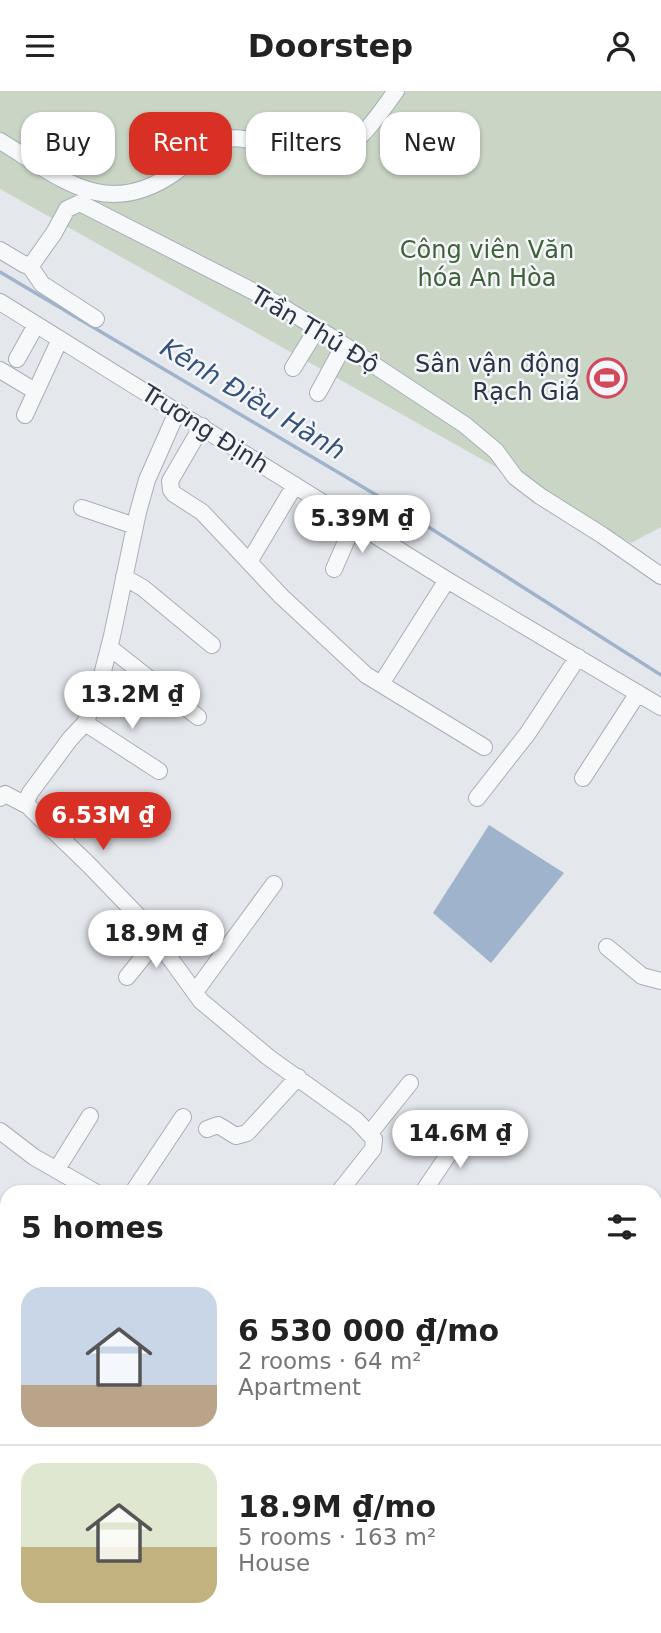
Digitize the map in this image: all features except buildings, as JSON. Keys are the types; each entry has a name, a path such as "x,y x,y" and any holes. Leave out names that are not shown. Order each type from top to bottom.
{"street":[{"path":"0,141 71,184 96,194 131,193 162,180 208,146 228,138 247,139 274,148 326,156 347,147 369,127 396,91"},
{"name":"Trần Thủ Độ","path":"29,265 35,261 67,209 80,203 276,303 344,345 465,425 496,451 515,477 661,576"},
{"path":"0,250 24,265 29,265 42,284 96,319"},
{"name":"Trương Định","path":"0,302 447,580 661,707"},
{"path":"17,359 36,325"},
{"path":"293,367 317,329"},
{"path":"24,415 60,339"},
{"path":"318,393 344,345"},
{"path":"0,370 35,391"},
{"path":"28,806 26,802 30,793 85,723 96,698 147,480 177,412"},
{"path":"201,426 170,481 171,490 202,513 281,596 366,675 484,747"},
{"path":"248,562 295,485"},
{"path":"82,508 135,526"},
{"path":"334,569 354,523"},
{"path":"124,577 143,588 212,645"},
{"path":"381,684 447,580"},
{"path":"109,647 198,717"},
{"path":"477,798 528,733 578,657"},
{"path":"583,778 638,693"},
{"path":"85,723 159,771"},
{"path":"0,798 10,796 28,806 122,898 212,1011 268,1056 340,1107 370,1133 375,1143 373,1149 345,1185"},
{"path":"195,992 274,884"},
{"path":"127,977 157,940"},
{"path":"607,947 642,976 661,981"},
{"path":"207,1129 218,1125 236,1136 247,1133 298,1077"},
{"path":"370,1133 410,1083"},
{"path":"57,1169 90,1116"},
{"path":"138,1185 183,1117"},
{"path":"428,1185 467,1127"},
{"path":"0,1131 34,1157 79,1185"}],"green space":[{"name":"Công viên Văn hóa An Hòa","path":"0,91 661,91 661,527 631,543 0,189"}],"water":[{"path":"489,825 564,873 491,963 433,913"}],"waterway":[{"name":"Kênh Điều Hành","path":"0,272 405,512 661,675"}],"place":[{"name":"Sân vận động Rạch Giá","path":"607,378"}]}
